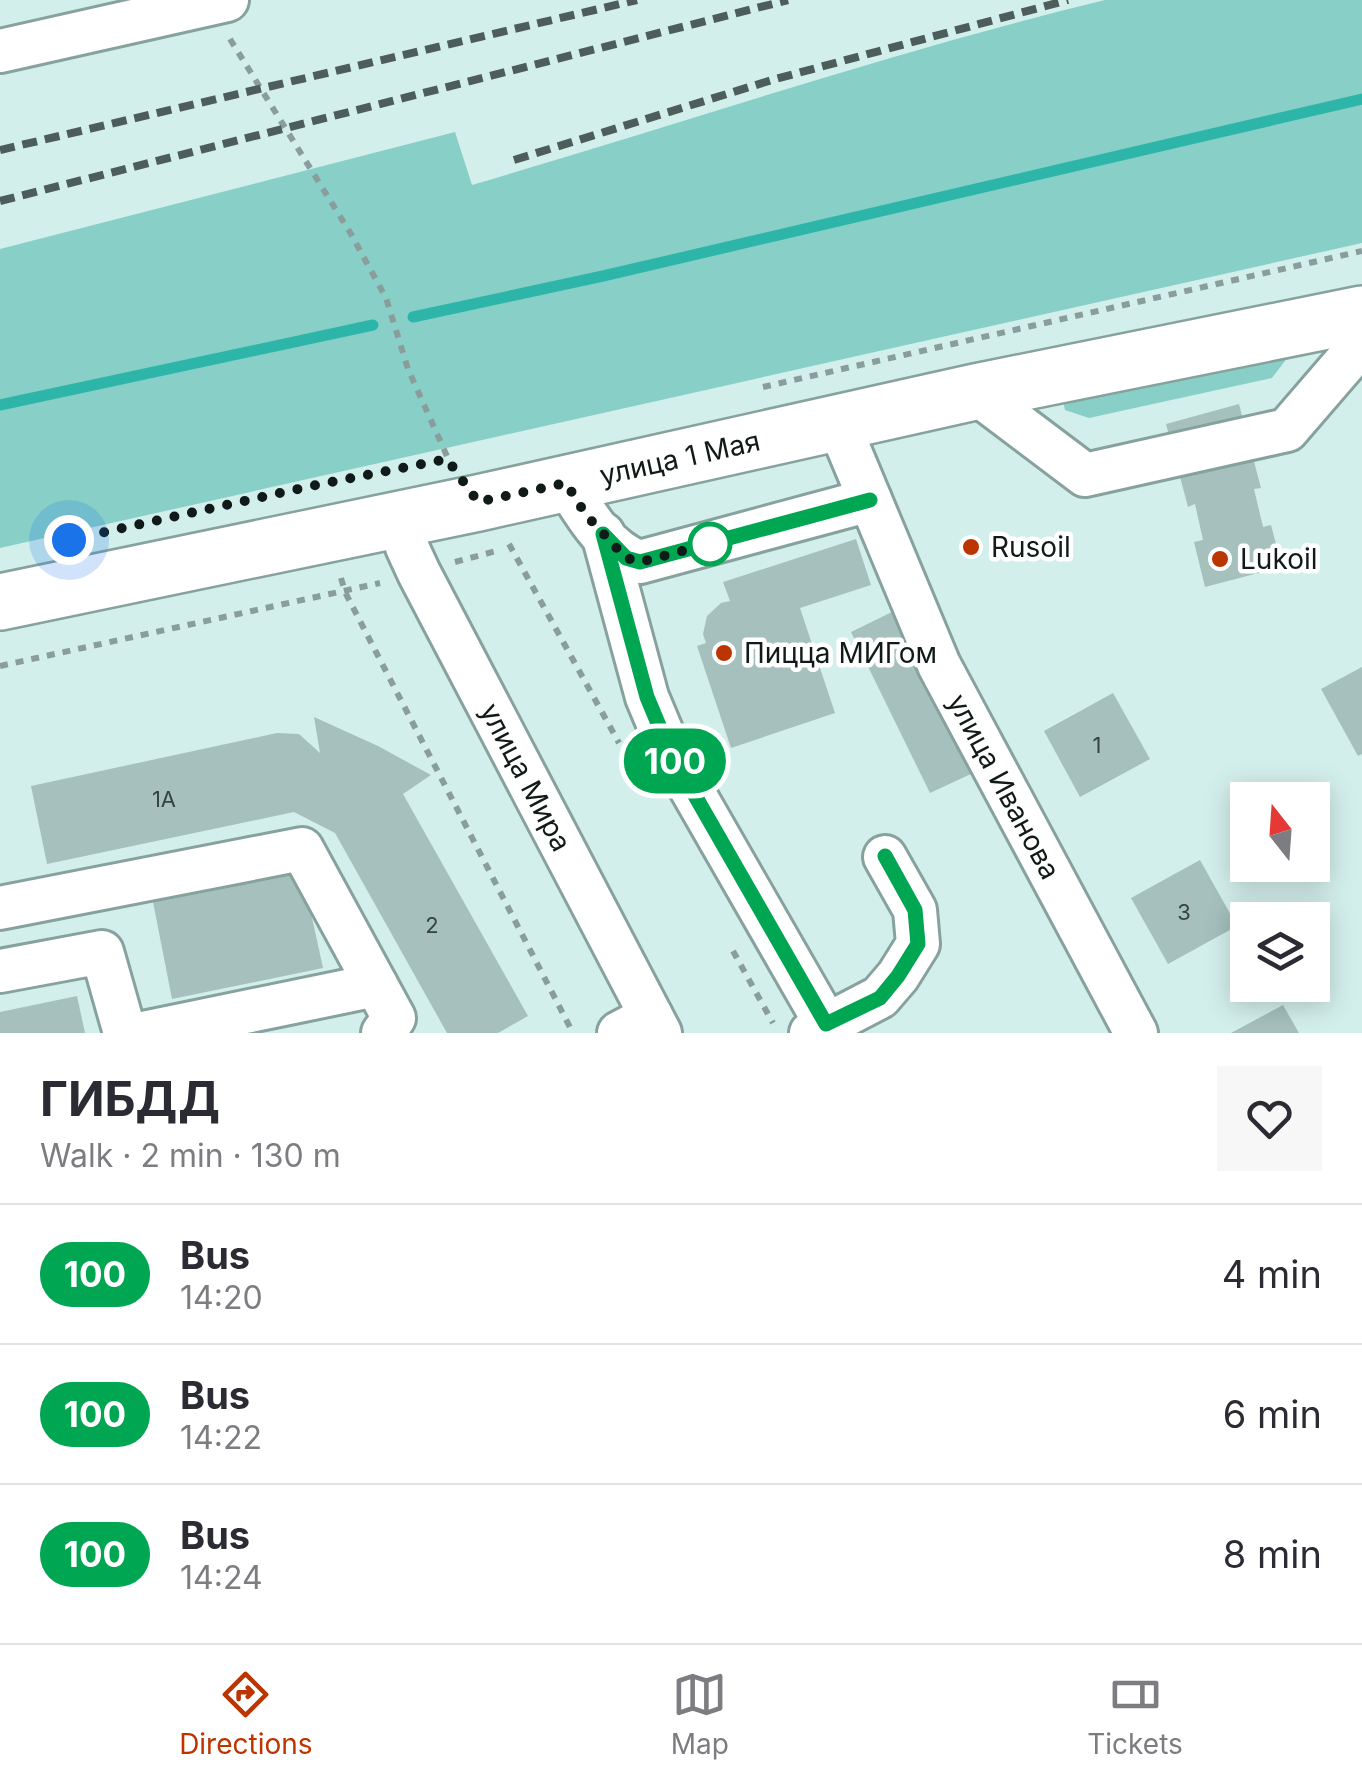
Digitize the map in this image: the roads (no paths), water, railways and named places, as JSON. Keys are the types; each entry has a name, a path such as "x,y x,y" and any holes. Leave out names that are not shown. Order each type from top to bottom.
{"main road":[{"name":"улица 1 Мая","path":"0,602 400,519 464,472 566,483 975,392 1362,314"}],"street":[{"path":"0,50 216,2"},
{"path":"975,392 1085,475 1287,430 1362,342"},
{"name":"улица Иванова","path":"838,423 939,665 1136,1033"},
{"path":"566,483 603,534 626,558 640,562 870,500"},
{"name":"улица Мира","path":"400,519 419,573 643,1027"},
{"path":"603,534 647,697 670,752 818,1028 880,998 918,944 915,910 885,856"},
{"path":"0,908 302,849 394,1018 383,1033"},
{"path":"0,971 102,952 124,1033"},
{"path":"143,1033 376,985"}],"waterway":[{"path":"413,317 1362,99"},
{"path":"0,405 373,325"}],"railway":[{"path":"0,150 637,0"},
{"path":"0,201 788,0"},
{"path":"514,160 772,80 1068,0"}],"place":[{"name":"Rusoil","path":"971,547"},
{"name":"Lukoil","path":"1220,559"},
{"name":"Пицца МИГом","path":"724,653"}]}
